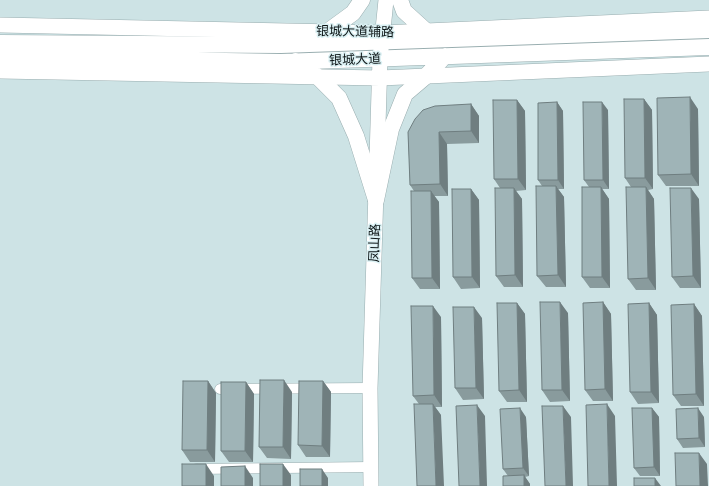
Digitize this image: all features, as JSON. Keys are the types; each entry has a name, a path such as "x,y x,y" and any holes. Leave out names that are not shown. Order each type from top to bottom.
{"main road":[{"path":"305,45 327,32 353,13 362,0"},
{"path":"400,0 404,11 426,31 443,40"},
{"name":"银城大道","path":"0,43 305,45 383,38 443,40 709,30"},
{"name":"银城大道","path":"0,57 295,61 709,47"},
{"path":"376,200 391,129 405,94 445,56"},
{"path":"295,61 318,77 339,98 356,136 376,200"}],"street":[{"name":"凤山路","path":"371,486 370,388 380,59 386,0"},
{"name":"银城大道辅路","path":"0,24 327,32 383,38 426,31 709,18"},
{"path":"0,71 380,78 709,64"},
{"path":"220,390 370,388"},
{"path":"190,470 372,467"}],"building":[{"path":"690,97 691,174 658,175 657,98"},
{"path":"624,99 644,99 645,178 625,178"},
{"path":"493,100 517,100 518,179 494,179"},
{"path":"557,102 558,180 538,180 538,103"},
{"path":"583,102 602,102 603,180 584,180"},
{"path":"471,104 471,131 439,132 440,184 410,185 408,132 415,119 423,110 435,106"},
{"path":"536,186 556,186 558,275 537,276"},
{"path":"582,187 601,187 602,277 582,277"},
{"path":"626,187 646,187 648,278 628,279"},
{"path":"495,188 514,188 515,275 496,276"},
{"path":"670,188 691,188 693,276 672,277"},
{"path":"452,189 471,189 472,277 453,277"},
{"path":"411,191 431,191 432,278 412,278"},
{"path":"540,302 560,302 562,390 542,390"},
{"path":"603,302 605,389 585,390 583,303"},
{"path":"497,303 517,303 519,390 499,391"},
{"path":"649,303 651,392 630,392 628,304"},
{"path":"694,304 696,394 673,395 671,305"},
{"path":"411,306 433,306 434,395 413,396"},
{"path":"453,307 474,307 476,388 455,388"},
{"path":"260,380 284,380 283,447 259,447"},
{"path":"183,381 208,381 207,450 182,450"},
{"path":"299,381 323,381 322,446 298,445"},
{"path":"221,382 246,382 245,451 221,451"},
{"path":"414,404 433,404 436,486 417,486"},
{"path":"607,404 609,486 588,486 586,405"},
{"path":"477,405 480,486 459,486 456,406"},
{"path":"542,406 563,406 566,486 545,486"},
{"path":"520,408 523,468 503,469 500,409"},
{"path":"632,408 652,408 654,467 634,468"},
{"path":"698,408 699,438 677,439 676,409"},
{"path":"675,453 699,453 700,486 676,486"},
{"path":"182,464 206,464 206,486 182,486"},
{"path":"260,464 283,464 283,486 260,486"},
{"path":"245,466 245,486 221,486 221,467"},
{"path":"300,469 322,469 322,486 300,486"},
{"path":"524,475 524,486 503,486 503,476"},
{"path":"634,478 655,478 655,486 634,486"}]}
